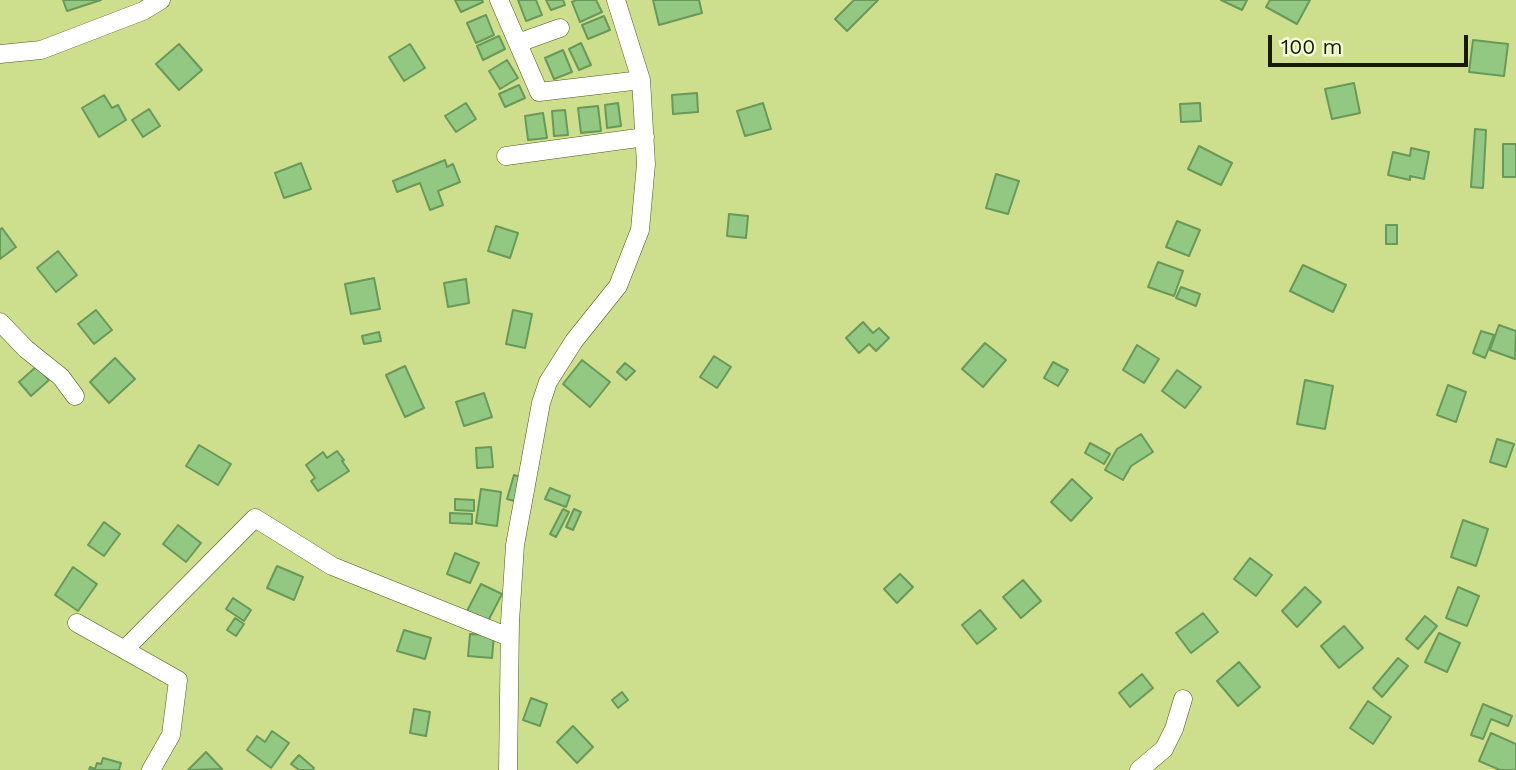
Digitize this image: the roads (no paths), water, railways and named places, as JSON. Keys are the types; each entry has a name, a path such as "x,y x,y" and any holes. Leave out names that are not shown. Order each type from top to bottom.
{"street":[{"path":"0,54 41,50 143,11 161,0"},
{"path":"499,0 539,92 641,80"},
{"path":"508,770 509,637 515,545 541,403 548,382 574,341 618,286 640,230 646,164 641,80 616,0"},
{"path":"518,43 560,28"},
{"path":"506,156 645,137"},
{"path":"0,322 26,349 61,377 75,396"},
{"path":"125,649 255,518 332,565 509,637"},
{"path":"77,623 178,680 171,735 151,770"},
{"path":"1139,770 1164,749 1174,729 1183,699"}]}
